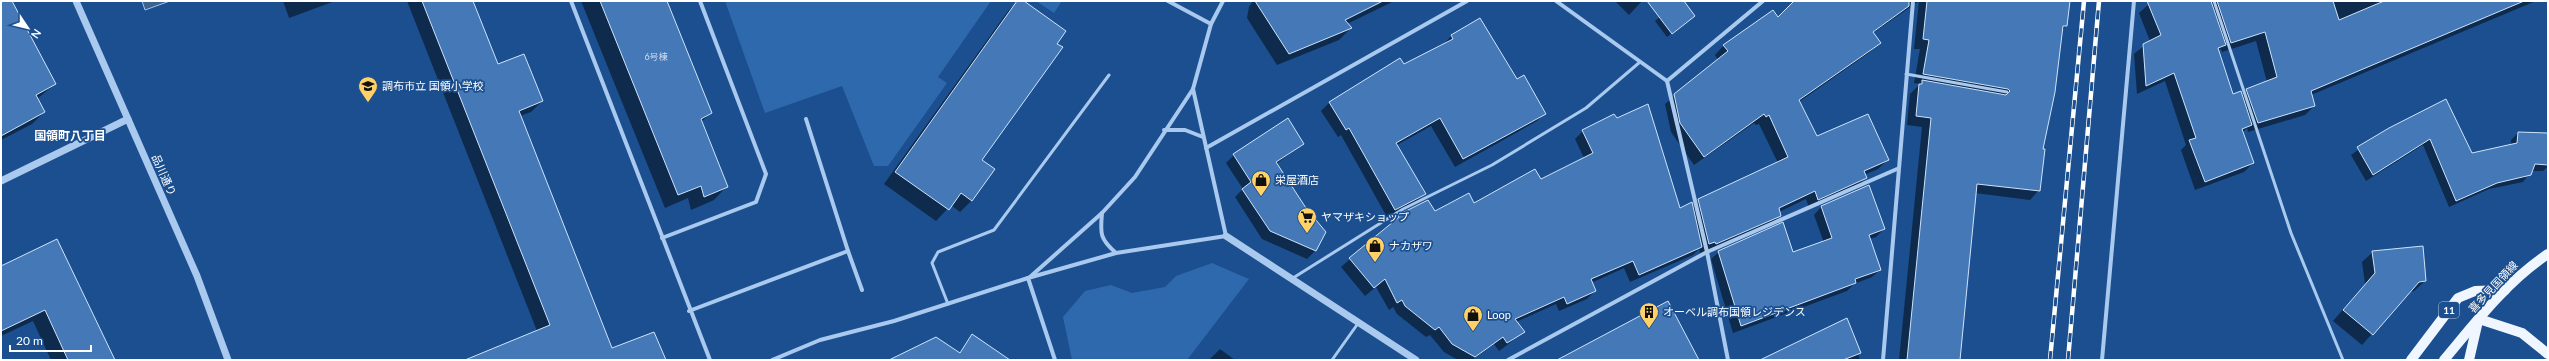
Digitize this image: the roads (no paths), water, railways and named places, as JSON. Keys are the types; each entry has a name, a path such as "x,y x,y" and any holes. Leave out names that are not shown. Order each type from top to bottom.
{"main road":[{"name":"喜多見国領線","path":"2444,360 2505,290 2528,267 2548,254"},
{"name":"11","path":"2411,360 2458,298 2475,291 2505,290"},
{"path":"2469,360 2479,319 2522,333 2548,354"}],"street":[{"name":"品川通り","path":"76,1 197,276 228,360"},
{"path":"571,1 689,311 710,360"},
{"path":"662,238 756,202 766,174 700,1"},
{"path":"1168,1 1211,24"},
{"path":"1028,278 1102,213 1135,177 1164,130 1193,88 1211,24 1223,1"},
{"path":"1206,148 1467,1"},
{"path":"1556,1 1667,81 1707,252 1728,360"},
{"path":"1667,81 1763,1"},
{"path":"1882,360 1913,1"},
{"path":"2102,360 2134,1"},
{"path":"1193,88 1226,236"},
{"path":"1,181 128,119"},
{"path":"806,119 862,290"},
{"path":"1164,130 1185,130 1203,137"},
{"path":"1508,360 1707,252 1898,169"},
{"path":"1102,213 1100,233 1106,244 1116,253"},
{"path":"772,360 820,340 948,304 1028,278 1116,253 1226,236 1291,280 1360,322 1416,360"},
{"path":"689,311 848,251"},
{"path":"1028,278 1055,360"}],"lane":[{"path":"2214,1 2291,233 2343,360"},
{"path":"1291,280 1403,209 1492,165 1586,108 1640,62"},
{"path":"1906,74 2007,92"},
{"path":"948,304 932,263 938,252 994,230 1109,75"},
{"path":"1332,360 1360,322"}],"railway":[{"path":"2050,360 2084,1"},
{"path":"2068,360 2099,1"}],"place":[{"name":"調布市立 国領小学校","path":"368,103"},
{"name":"栄屋酒店","path":"1261,197"},
{"name":"ヤマザキショップ","path":"1307,234"},
{"name":"ナカザワ","path":"1375,263"},
{"name":"オーベル調布国領レジデンス","path":"1649,329"},
{"name":"Loop","path":"1473,332"}],"district":[{"name":"国領町八丁目","path":"70,136"}]}
